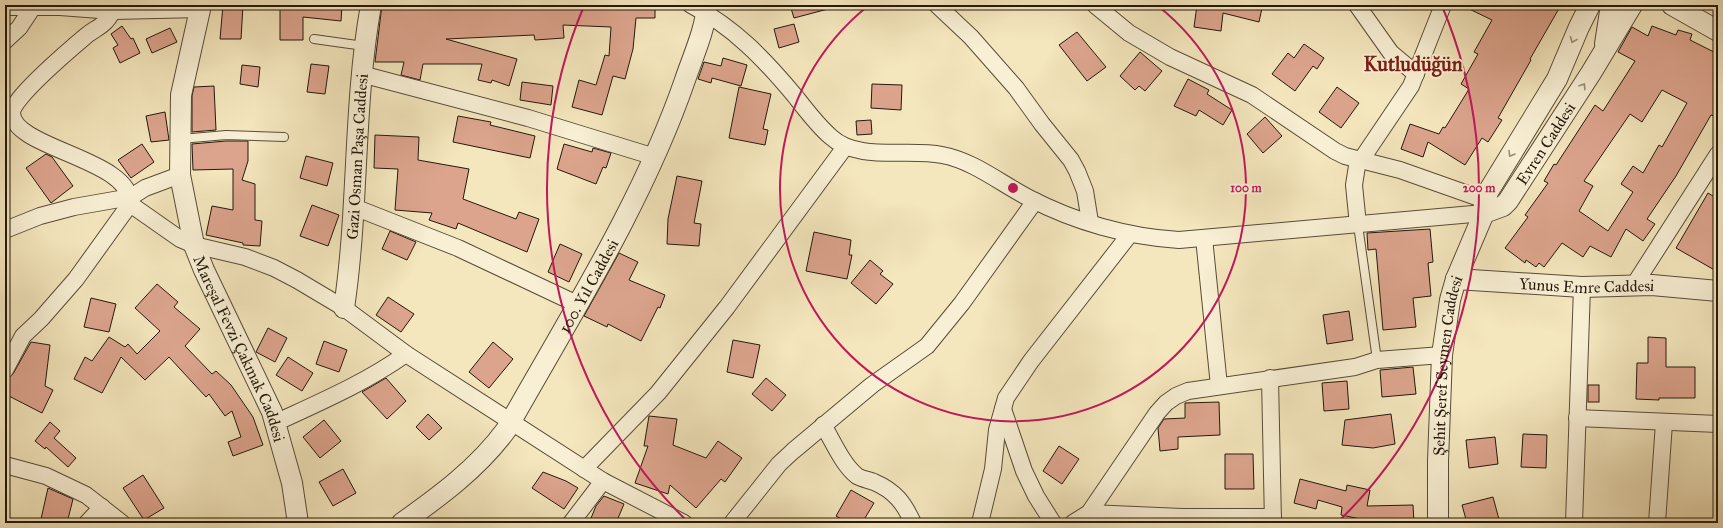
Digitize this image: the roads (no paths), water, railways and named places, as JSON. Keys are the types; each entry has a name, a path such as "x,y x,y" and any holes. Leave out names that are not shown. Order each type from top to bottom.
{"street":[{"name":"Gazi Osman Paşa Caddesi","path":"344,308 351,255 361,74 371,5"},
{"path":"937,5 971,37 1016,88 1071,160 1085,191 1090,222"},
{"path":"1095,5 1129,32 1170,57 1252,95 1323,144 1345,156 1400,170 1484,206"},
{"path":"1357,5 1391,53 1416,74"},
{"path":"1358,225 1354,185 1357,166 1360,159 1397,108 1416,74 1443,5"},
{"name":"Evren Caddesi","path":"1590,5 1557,79 1484,206 1503,206 1508,201 1603,54 1632,5"},
{"path":"1603,54 1611,5"},
{"path":"1672,5 1718,31"},
{"path":"5,7 82,7 113,11 201,7"},
{"path":"5,41 19,28 33,7"},
{"name":"Mareşal Fevzi Çakmak Caddesi","path":"201,7 182,95 179,139 180,175 194,245 204,270 272,412 292,483 298,523"},
{"path":"701,8 752,48 776,73 831,137 845,147 874,152 925,152 953,158 983,171 1035,201 1090,222 1130,234 1179,240 1358,225 1484,206"},
{"name":"100. Yıl Caddesi","path":"402,523 469,471 496,443 511,421 656,157 680,96 701,8"},
{"path":"113,11 106,21 78,43 14,104 12,115 14,121 22,130 42,142 81,158 106,172 126,190 130,200 180,239 194,245 245,257 274,268 344,308 406,354 603,481 684,523"},
{"path":"361,74 514,114 656,157"},
{"path":"584,469 658,393 722,313 845,147"},
{"path":"1634,285 1718,154"},
{"path":"5,370 23,336 41,319 76,279 130,200 145,188 180,175"},
{"path":"5,230 28,220 74,206 130,200"},
{"path":"732,523 779,464 823,425 872,385 927,346 962,303 1035,201"},
{"name":"Şehit Şeref Seymen Caddesi","path":"1438,523 1438,461 1442,355 1450,300 1456,279 1484,206"},
{"path":"354,207 458,248 576,304"},
{"path":"980,523 993,469 997,430 1002,408 1013,386 1130,234"},
{"path":"1204,238 1219,386"},
{"name":"Yunus Emre Caddesi","path":"1456,279 1582,287 1652,285 1718,291"},
{"path":"1574,523 1582,287"},
{"path":"275,423 330,398 382,371 406,354"},
{"path":"1073,523 1089,513 1166,403 1176,396 1188,391 1270,378 1355,367 1377,360 1442,355"},
{"path":"1089,513 1273,520 1270,378"},
{"path":"1002,408 1024,471 1036,496 1053,523"},
{"path":"1578,418 1718,424"},
{"path":"1657,523 1664,422"},
{"path":"823,425 851,470 859,477 884,487 895,494 904,504 914,523"},
{"path":"5,465 46,476 86,495 122,523"},
{"path":"571,523 603,481"},
{"path":"87,523 102,507"}],"lane":[{"path":"314,39 364,46"},
{"path":"179,139 226,135 284,137"},
{"path":"1358,225 1377,360"}],"district":[{"name":"Kutludüğün","path":"1413,64"}]}
